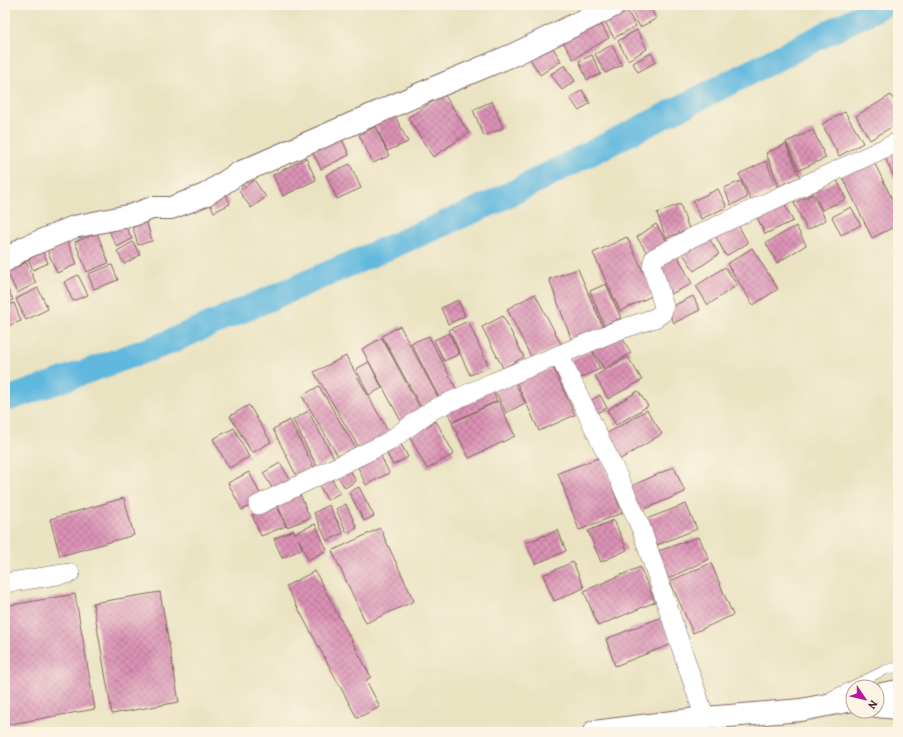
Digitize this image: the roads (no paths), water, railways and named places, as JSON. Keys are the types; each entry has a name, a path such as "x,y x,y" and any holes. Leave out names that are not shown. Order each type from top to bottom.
{"main road":[{"path":"5,261 24,248 74,227 133,215 152,208 171,208 205,195 239,173 428,90 515,54 615,5"},
{"path":"885,693 898,691"},
{"path":"594,732 705,718 801,710 845,703"},
{"path":"885,707 898,708"}],"street":[{"path":"258,506 388,442 432,410 494,382 616,331 655,318 662,313 664,307 652,266 654,258 699,234 898,142"},
{"path":"559,355 641,528 705,718"},
{"path":"5,583 70,574"}],"lane":[{"path":"801,710 885,670 898,667"}],"waterway":[{"path":"5,400 162,345 492,203 883,5"}]}
